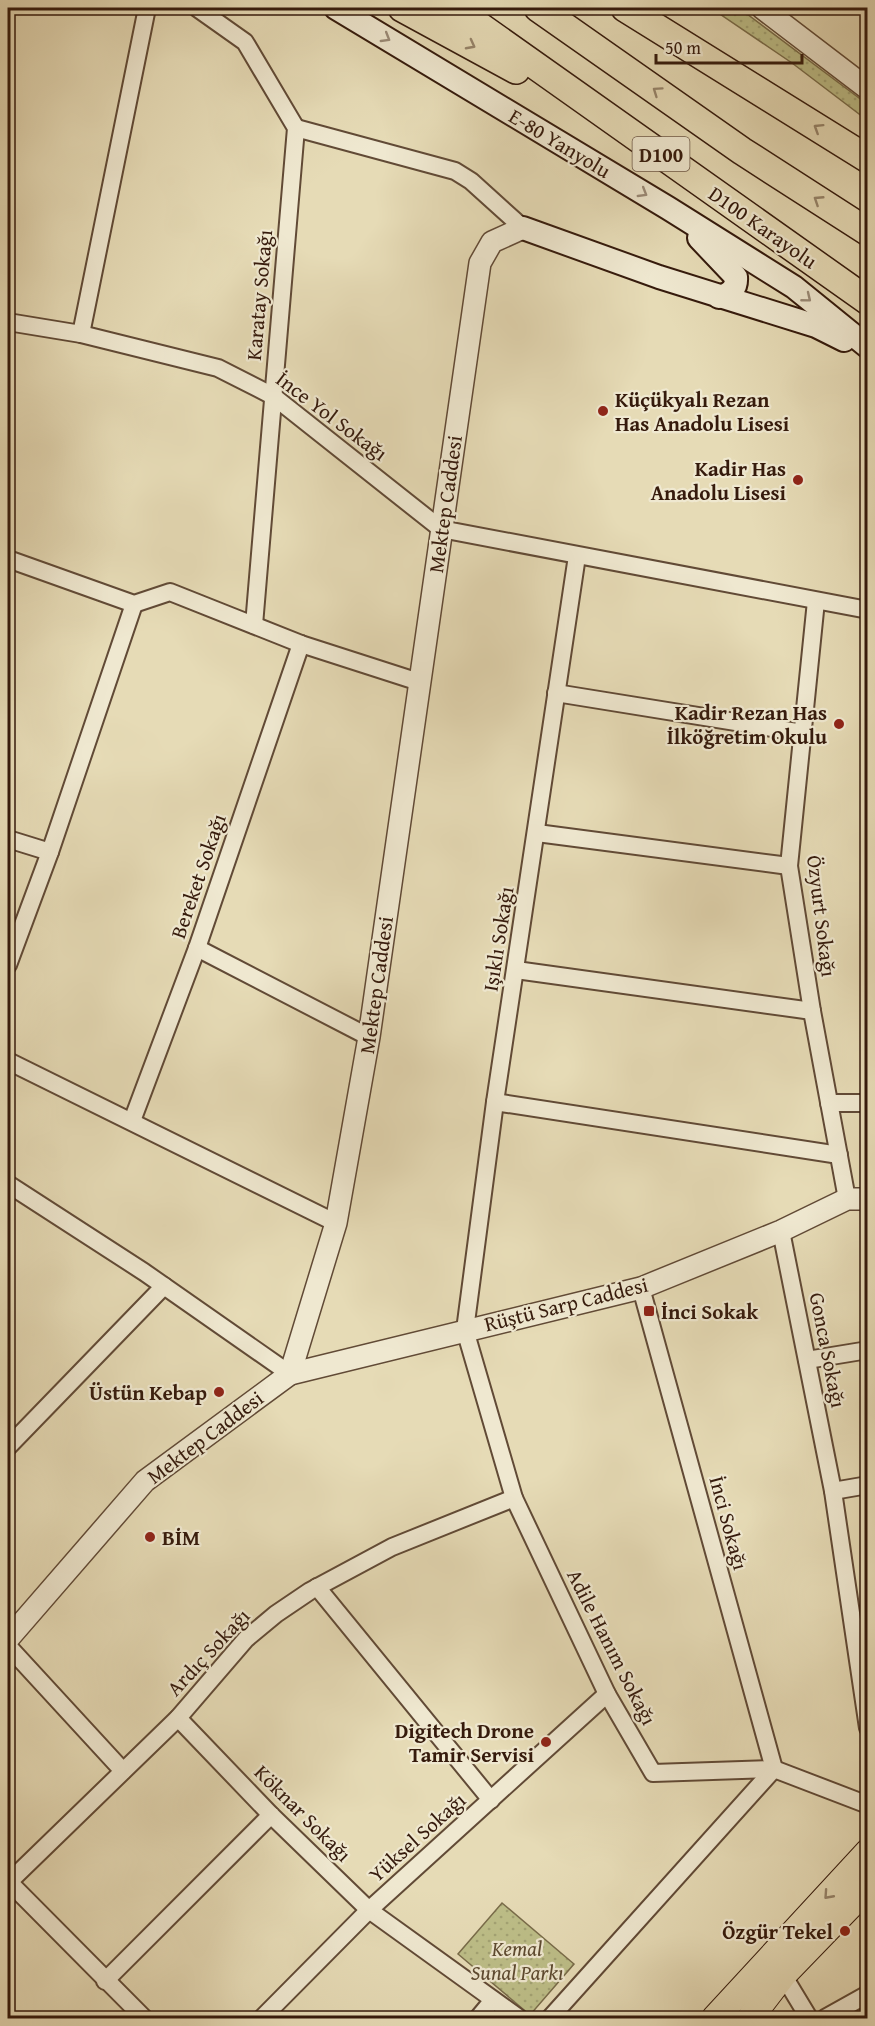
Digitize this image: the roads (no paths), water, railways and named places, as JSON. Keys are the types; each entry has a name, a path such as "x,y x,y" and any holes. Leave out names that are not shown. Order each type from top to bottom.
{"highway":[{"path":"402,8 625,129"},
{"name":"D100 Karayolu","path":"454,8 867,301"},
{"name":"D100","path":"538,8 742,151 867,232"},
{"path":"625,8 867,159"}],"main road":[{"name":"E-80 Yanyolu","path":"336,8 668,208 794,287 867,347"},
{"path":"668,208 734,272 737,282 735,288 719,297"},
{"path":"523,228 719,297 816,326 867,352"},
{"path":"715,2019 867,1852"},
{"path":"750,2019 783,1976 867,1887"}],"street":[{"path":"81,334 147,8"},
{"path":"197,8 245,42 296,128 455,171 471,181 523,228"},
{"path":"762,8 867,89"},
{"name":"Karatay Sokağı","path":"254,625 296,128"},
{"name":"Mektep Caddesi","path":"8,1640 145,1481 290,1374 336,1224 369,1037 480,262 492,242 523,228"},
{"name":"İnce Yol Sokağı","path":"8,322 81,334 218,368 273,396 441,529"},
{"path":"441,529 867,610"},
{"name":"Işıklı Sokağı","path":"465,1330 495,1102 577,556"},
{"path":"8,559 134,604 170,592 301,644 419,682"},
{"name":"Özyurt Sokağı","path":"816,601 789,866 812,1011 839,1155 857,1199"},
{"path":"8,965 50,852 134,604"},
{"name":"Bereket Sokağı","path":"132,1121 197,948 301,644"},
{"path":"556,693 803,733"},
{"path":"537,833 789,866"},
{"path":"8,839 50,852"},
{"path":"197,948 369,1037"},
{"path":"516,970 812,1011"},
{"path":"8,1061 336,1224"},
{"path":"495,1102 839,1155"},
{"path":"829,1103 867,1103"},
{"path":"8,1184 164,1286 290,1374"},
{"name":"Rüştü Sarp Caddesi","path":"290,1374 641,1288 857,1199"},
{"name":"Gonca Sokağı","path":"781,1231 833,1491 867,1728"},
{"path":"8,1447 164,1286"},
{"name":"İnci Sokağı","path":"641,1288 774,1769"},
{"name":"Adile Hanım Sokağı","path":"465,1330 514,1498 607,1694 653,1773 774,1769 867,1806"},
{"path":"807,1360 867,1350"},
{"path":"833,1491 867,1485"},
{"name":"Ardıç Sokağı","path":"8,1881 178,1718 246,1639 276,1614 317,1587 392,1547 514,1498"},
{"path":"317,1587 491,1800"},
{"path":"8,1646 123,1771"},
{"name":"Yüksel Sokağı","path":"262,2019 369,1910 607,1694"},
{"name":"Köknar Sokağı","path":"178,1718 270,1815 369,1910 519,2019"},
{"path":"550,2019 774,1769"},
{"path":"105,1981 270,1815"},
{"path":"8,1881 144,2019"},
{"path":"783,1976 809,2019"},
{"path":"825,2019 867,1995"},
{"path":"478,2019 494,2000"}],"place":[{"name":"Küçükyalı Rezan Has Anadolu Lisesi","path":"603,411"},
{"name":"Kadir Has Anadolu Lisesi","path":"798,480"},
{"name":"Kadir Rezan Has İlköğretim Okulu","path":"839,724"},
{"name":"İnci Sokak","path":"649,1311"},
{"name":"Üstün Kebap","path":"219,1392"},
{"name":"BİM","path":"150,1537"},
{"name":"Digitech Drone Tamir Servisi","path":"546,1742"},
{"name":"Özgür Tekel","path":"845,1931"}],"park label":[{"name":"Kemal Sunal Parkı","path":"517,1960"}]}
